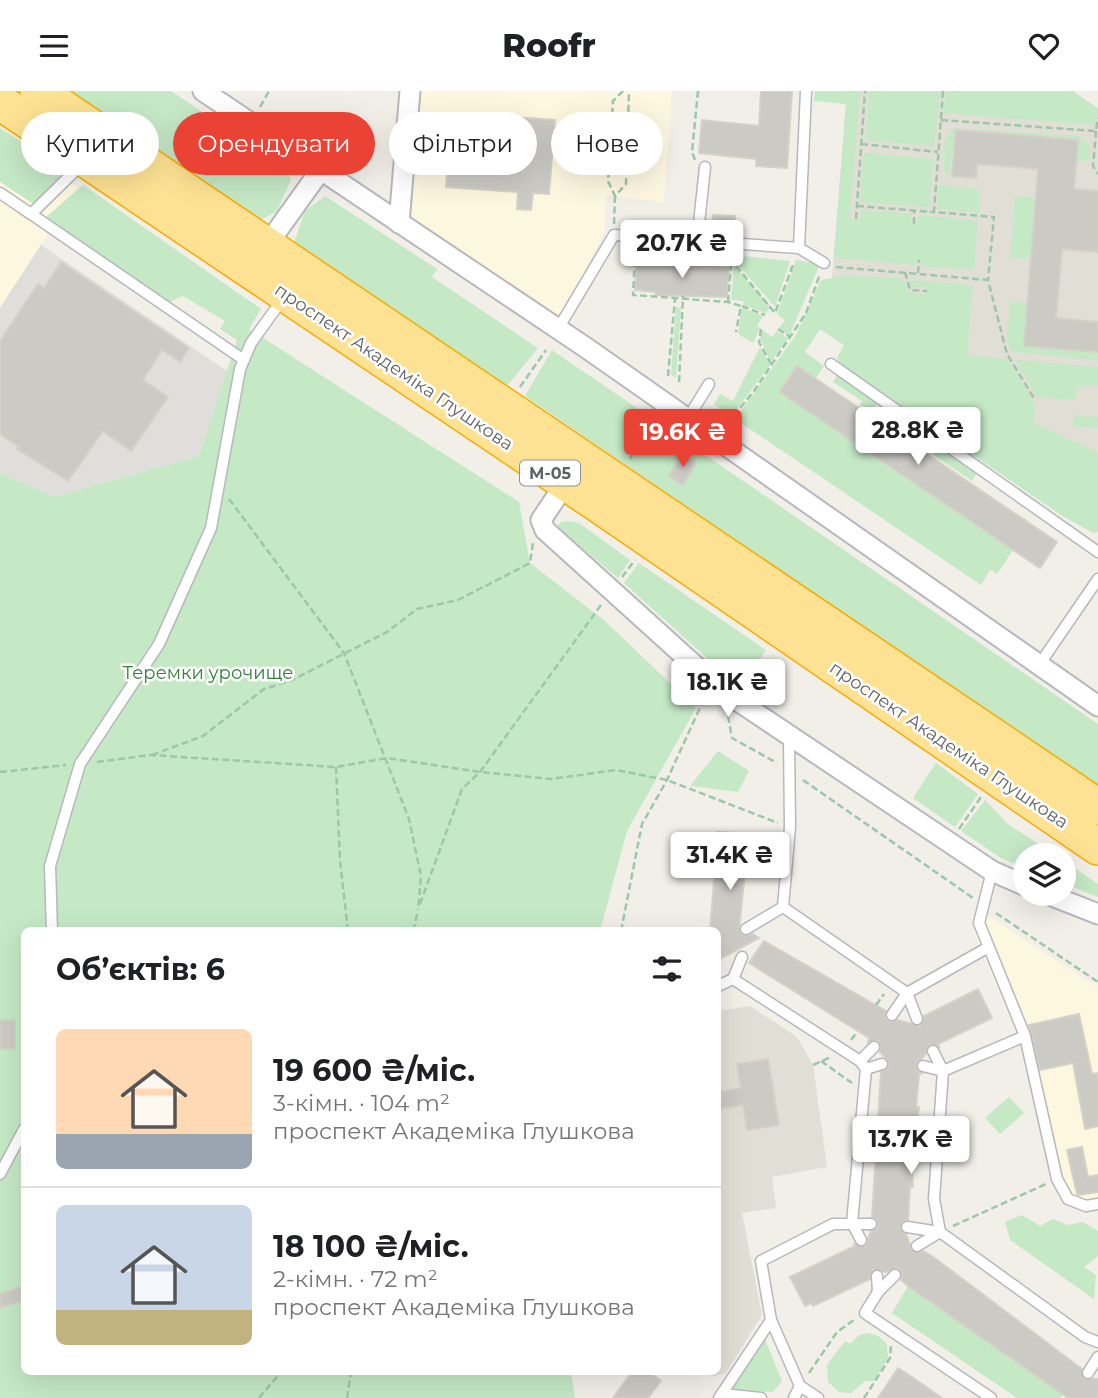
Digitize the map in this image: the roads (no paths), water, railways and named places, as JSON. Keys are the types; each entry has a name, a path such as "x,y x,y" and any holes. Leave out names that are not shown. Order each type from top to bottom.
{"highway":[{"name":"проспект Академіка Глушкова","path":"38,91 1098,807"},
{"name":"проспект Академіка Глушкова","path":"0,102 21,116"},
{"name":"проспект Академіка Глушкова","path":"110,175 1098,847"}],"street":[{"path":"203,91 234,112"},
{"path":"399,223 410,91"},
{"path":"267,245 317,175"},
{"path":"326,175 688,418 1098,706"},
{"path":"565,484 541,520 545,530 718,687 992,871 1013,880"},
{"path":"1076,905 1098,914"}],"lane":[{"path":"797,253 806,91"},
{"path":"697,242 705,167"},
{"path":"31,214 70,175"},
{"path":"0,193 244,359"},
{"path":"558,329 614,235 797,253 824,263"},
{"path":"52,927 50,866 80,764 159,644 211,528 244,359 251,343 286,293"},
{"path":"831,364 1098,552"},
{"path":"688,418 709,384"},
{"path":"1039,665 1098,579"},
{"path":"783,907 792,771 789,737"},
{"path":"992,871 979,923 1025,1036 1057,1179 1068,1199 1086,1206 1098,1204"},
{"path":"746,929 783,907"},
{"path":"783,907 907,993 917,1019"},
{"path":"892,1015 907,993 987,948"},
{"path":"721,985 733,979 742,957"},
{"path":"733,979 863,1065 882,1064"},
{"path":"923,1066 943,1071 1025,1036"},
{"path":"861,1240 852,1223 863,1065 874,1047"},
{"path":"933,1051 943,1071 934,1199 940,1231"},
{"path":"0,1174 21,1135"},
{"path":"818,1398 800,1386 771,1320 761,1261 833,1224 871,1224"},
{"path":"907,1227 940,1231 1085,1337 1098,1342"},
{"path":"917,1246 940,1231"},
{"path":"895,1275 878,1292 865,1312 991,1398"},
{"path":"877,1276 878,1292"},
{"path":"721,1396 771,1320"},
{"path":"1088,1373 1098,1357"},
{"path":"794,1398 800,1386"},
{"path":"721,1396 761,1398"}],"park label":[{"name":"Теремки урочище","path":"208,673"}]}
